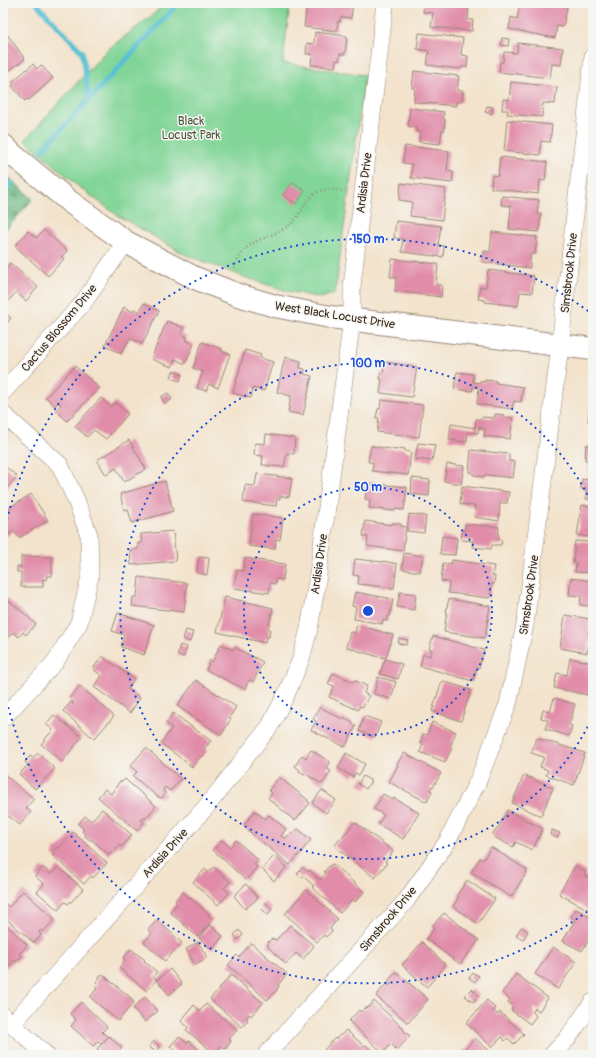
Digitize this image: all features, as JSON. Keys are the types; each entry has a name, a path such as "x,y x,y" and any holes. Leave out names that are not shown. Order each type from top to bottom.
{"street":[{"name":"Ardisia Drive","path":"7,1020 207,806 270,726 286,695 301,659 309,629 317,582 352,319 352,286 385,3"},
{"name":"Simsbrook Drive","path":"266,1055 406,901 447,842 478,781 508,704 526,625 593,56"},
{"name":"West Black Locust Drive","path":"3,145 70,202 126,242 195,278 238,295 275,306 330,317 593,349"},
{"name":"Cactus Blossom Drive","path":"3,392 83,304 126,242"},
{"path":"3,414 60,465 76,500 89,535 90,576 79,623 55,662 3,718"},
{"path":"552,1055 567,1039 593,1002"},
{"path":"7,1020 46,1055"}],"path":[{"path":"234,268 245,250 256,241 276,234 294,221 309,199 316,193 323,190 345,192"}],"green space":[{"name":"Black Locust Park","path":"164,3 290,3 283,63 365,75 335,293 321,298 287,291 244,277 184,254 117,215 78,186 25,140 107,50 154,14"},
{"path":"3,172 33,199 3,233"}],"building":[{"path":"307,3 353,3 351,18 341,17 340,22 338,21 337,31 304,27"},
{"path":"424,3 469,3 468,20 473,20 472,31 431,27 433,13 423,12"},
{"path":"520,3 546,3 567,7 563,27 557,26 555,38 509,29 511,17 517,19"},
{"path":"315,32 347,36 345,54 340,54 339,61 336,60 335,67 311,65 312,54 306,54 307,43 314,44"},
{"path":"6,33 25,59 3,75 3,35"},
{"path":"419,33 463,38 461,55 468,56 467,67 461,67 461,69 427,65 429,51 417,49"},
{"path":"502,38 509,39 508,46 501,45"},
{"path":"518,43 563,48 561,65 552,64 550,78 499,72 500,62 503,62 504,52 517,53"},
{"path":"33,64 37,69 41,65 53,78 29,100 27,99 25,101 12,86 14,84 12,82"},
{"path":"414,71 459,76 457,91 463,91 462,102 456,102 456,106 414,102 415,88 412,88"},
{"path":"511,82 557,87 555,104 543,103 542,117 507,114 508,110 502,110 503,99 509,100"},
{"path":"487,106 493,107 492,114 485,112"},
{"path":"410,108 444,112 444,131 442,130 440,144 419,142 420,132 416,131 416,128 408,126"},
{"path":"507,120 552,125 550,142 541,141 540,155 504,151"},
{"path":"405,146 449,151 447,171 453,172 452,183 411,178 412,164 403,163"},
{"path":"500,157 547,162 545,181 540,180 538,194 491,188 492,175 498,176"},
{"path":"292,183 305,191 296,204 283,195"},
{"path":"401,183 446,189 442,220 410,216 412,202 399,200"},
{"path":"502,196 539,200 537,214 541,214 539,232 509,229 511,206 501,205"},
{"path":"396,221 441,226 438,245 444,246 443,257 402,252 403,239 394,238"},
{"path":"44,230 67,251 61,257 64,259 48,276 15,246 28,231 36,238"},
{"path":"492,232 537,237 535,254 530,254 530,268 482,262 484,251 490,252"},
{"path":"392,259 438,264 436,285 442,285 441,297 395,291 396,277 390,277"},
{"path":"10,263 38,287 26,301 16,292 7,303 3,299 3,272"},
{"path":"488,270 534,276 532,293 520,292 518,306 485,302 485,300 478,299 480,287 486,287"},
{"path":"144,303 159,311 142,344 130,338 121,354 105,345 124,307 133,312 134,309 139,312"},
{"path":"3,311 11,318 3,328"},
{"path":"167,321 184,328 181,334 187,337 186,340 194,344 185,364 175,359 172,367 151,359"},
{"path":"202,342 222,349 221,351 230,354 218,388 209,384 206,391 197,388 203,372 193,368"},
{"path":"245,350 261,355 260,358 273,362 264,391 253,388 251,398 233,393"},
{"path":"285,357 301,361 300,368 305,369 304,374 312,376 303,415 288,412 291,396 277,392"},
{"path":"385,362 417,367 412,397 380,393 382,379 380,379 381,372 383,373"},
{"path":"75,366 99,388 67,421 56,410 61,405 58,402 55,406 46,397"},
{"path":"173,371 182,374 180,381 171,378"},
{"path":"457,372 473,374 473,382 485,382 485,380 496,381 496,383 523,387 521,402 514,401 512,409 477,404 479,388 473,387 472,391 454,389"},
{"path":"593,391 593,423 588,422"},
{"path":"168,393 172,399 165,404 161,397"},
{"path":"101,398 111,407 115,402 128,414 106,439 94,430 87,437 75,426"},
{"path":"381,400 423,405 419,437 377,432 379,418 376,418 378,409 380,409"},
{"path":"495,414 513,418 510,439 484,436 485,429 480,428 479,426 478,433 468,432 467,442 449,440 451,424 475,428 476,419 481,419 482,417 494,418"},
{"path":"266,434 295,438 294,454 287,453 284,467 262,465 263,456 254,455 255,443 265,444"},
{"path":"129,440 146,469 124,482 116,468 106,475 97,460"},
{"path":"418,443 435,445 432,461 415,459"},
{"path":"586,445 593,446 593,461 585,460"},
{"path":"371,446 397,450 398,448 405,449 405,451 411,452 408,475 372,471 373,462 368,462"},
{"path":"471,450 509,454 509,461 515,462 513,478 473,475 473,473 469,472"},
{"path":"447,464 464,466 461,484 444,481"},
{"path":"4,466 17,476 3,493 3,467"},
{"path":"589,466 593,466 593,500 586,499 586,489 581,489 582,479 588,480"},
{"path":"257,474 292,478 289,497 280,496 280,499 277,499 276,506 243,502 245,485 255,486"},
{"path":"412,478 430,480 429,496 411,494"},
{"path":"165,481 173,511 132,523 128,509 124,510 120,494"},
{"path":"367,483 407,487 404,510 395,509 395,511 369,508 370,500 365,499"},
{"path":"462,486 509,492 507,503 500,503 499,521 474,517 475,506 460,504"},
{"path":"31,494 48,520 19,538 14,531 5,537 3,534 3,512"},
{"path":"582,505 593,507 593,538 577,535"},
{"path":"253,514 283,518 280,540 276,539 275,549 249,546"},
{"path":"409,514 426,516 424,533 407,531"},
{"path":"365,521 392,525 392,523 401,524 401,526 406,527 403,551 367,546 368,537 363,536"},
{"path":"465,524 499,527 498,539 502,540 501,545 492,545 491,549 472,547 473,541 461,540 462,531 465,531"},
{"path":"173,531 176,561 131,565 130,550 138,549 138,543 142,543 141,534"},
{"path":"442,536 457,538 455,555 440,554"},
{"path":"575,541 593,542 593,573 575,572 576,563 573,563"},
{"path":"404,553 423,556 420,572 402,569"},
{"path":"21,556 52,557 52,576 47,576 46,580 43,579 43,587 21,587 21,572 17,572 17,566 21,567"},
{"path":"199,557 209,558 207,575 197,573"},
{"path":"245,558 285,564 283,580 276,579 275,584 270,583 269,593 234,588 237,570 243,571"},
{"path":"355,559 383,561 397,564 394,588 358,584 359,576 353,575"},
{"path":"452,560 494,566 492,576 495,576 494,584 492,584 490,598 448,593 449,582 441,581 443,563 451,564"},
{"path":"139,577 187,583 184,612 132,606 133,597 137,597"},
{"path":"571,578 593,581 593,614 589,614 590,606 580,605 581,596 569,595"},
{"path":"355,592 393,599 390,616 388,616 387,621 383,620 382,624 354,619 356,607 352,606"},
{"path":"400,592 416,594 414,610 397,607"},
{"path":"225,597 273,608 268,629 270,629 269,637 266,637 265,643 217,632"},
{"path":"6,598 36,624 26,635 23,632 19,637 13,632 7,639 3,636 3,602"},
{"path":"449,599 490,606 485,638 444,632"},
{"path":"118,613 154,625 144,655 121,647 124,635 112,631"},
{"path":"565,615 591,619 588,634 591,634 587,653 560,648"},
{"path":"357,625 393,635 386,658 346,647 350,632 355,633"},
{"path":"186,630 193,632 190,642 183,639"},
{"path":"433,636 484,650 479,668 477,667 473,681 420,666 423,654 430,656 432,650 429,649"},
{"path":"399,638 408,640 406,645 398,643"},
{"path":"221,644 233,650 234,647 263,662 253,682 249,680 245,689 206,670 210,660 212,662"},
{"path":"180,645 187,647 184,657 177,655"},
{"path":"102,656 134,679 128,689 140,698 130,713 94,687 102,676 93,669"},
{"path":"570,658 593,663 593,696 554,688 557,673 567,675"},
{"path":"385,659 402,664 398,679 380,674"},
{"path":"333,673 353,682 354,680 367,686 364,693 369,696 363,707 360,706 358,710 329,697 334,686 328,684"},
{"path":"378,677 396,682 391,699 374,694"},
{"path":"196,680 236,707 229,718 231,719 221,735 177,706"},
{"path":"442,681 471,690 461,721 432,711"},
{"path":"80,686 114,716 94,739 63,711 71,702 73,704 74,703 69,698"},
{"path":"554,698 575,704 569,725 572,726 569,736 545,729 548,720 541,718 543,710 550,712"},
{"path":"320,707 342,719 343,717 353,722 352,724 356,726 345,747 311,730 316,721 313,719"},
{"path":"173,713 211,741 204,749 207,751 192,767 161,743 172,728 166,723"},
{"path":"54,715 82,737 62,762 41,744 53,730 46,724"},
{"path":"364,716 381,722 375,737 359,731"},
{"path":"432,722 456,732 450,747 452,748 445,762 420,752 423,744 420,743 423,734 427,735"},
{"path":"537,738 585,753 574,785 546,775 548,770 540,767 544,757 531,753"},
{"path":"146,748 181,779 170,791 165,787 163,789 165,794 162,798 158,797 133,776 137,772 130,766"},
{"path":"311,750 330,762 327,769 331,771 322,784 304,773 303,774 295,766 302,755 306,758"},
{"path":"38,753 55,769 35,789 19,774 28,765 25,762 30,756 33,758"},
{"path":"346,753 365,764 359,775 355,773 353,777 338,768"},
{"path":"404,753 441,773 430,790 432,791 427,802 389,782"},
{"path":"5,775 34,799 26,808 31,812 20,825 3,812 3,778"},
{"path":"524,775 553,788 541,816 512,803"},
{"path":"363,776 371,781 366,789 358,784"},
{"path":"279,777 310,803 295,821 268,798 272,793 269,790"},
{"path":"125,779 156,806 145,819 143,818 141,820 144,822 137,831 98,797 105,789 111,794 120,781 122,782"},
{"path":"322,790 336,800 326,813 312,803"},
{"path":"383,794 393,800 394,798 419,813 403,839 378,824 384,815 374,809"},
{"path":"102,809 132,835 121,847 119,845 109,855 92,840 85,836 82,831 84,829 78,824 85,816 91,821"},
{"path":"507,810 543,829 532,850 516,842 513,847 494,837 493,833 498,828"},
{"path":"255,811 265,819 269,815 286,829 281,836 285,838 298,829 311,840 290,865 243,826"},
{"path":"355,822 393,851 385,862 387,863 375,878 334,846"},
{"path":"552,830 560,833 557,838 550,835"},
{"path":"73,832 107,863 93,878 91,876 84,884 52,855 54,853 53,851 56,848 59,848"},
{"path":"222,840 230,847 236,840 258,860 254,864 257,867 246,880 213,850"},
{"path":"491,847 527,870 511,897 471,872 480,858 483,860"},
{"path":"274,856 287,867 274,881 262,869"},
{"path":"333,864 364,892 355,902 353,899 340,913 312,887 314,886 303,876 302,878 297,874 302,867 308,872 309,870 320,880 326,873 324,872 330,865"},
{"path":"575,866 586,872 584,875 590,879 593,874 593,912 559,894"},
{"path":"43,867 51,874 58,867 83,889 71,902 68,904 65,902 58,910 37,892 44,884 35,876"},
{"path":"214,867 230,882 224,888 229,893 218,905 193,882 205,869 208,872"},
{"path":"467,880 495,899 478,924 453,906 459,896 458,894"},
{"path":"246,884 258,898 245,909 234,896"},
{"path":"306,890 338,919 330,928 332,931 326,937 324,935 317,942 285,914"},
{"path":"23,891 55,919 43,932 41,930 39,932 41,935 34,943 3,916 3,903 4,902 9,907"},
{"path":"183,892 213,919 198,937 170,912 177,903 175,901"},
{"path":"265,902 272,909 268,915 260,907"},
{"path":"576,909 593,919 593,940 590,938 582,951 563,941 575,920 571,917"},
{"path":"444,913 479,940 460,964 426,939 434,928 432,926"},
{"path":"157,920 182,943 165,961 144,942 152,933 148,930"},
{"path":"3,922 27,945 19,954 22,956 16,962 14,960 7,968 3,965"},
{"path":"210,925 223,936 212,950 199,938"},
{"path":"290,925 314,946 303,959 296,953 286,964 268,947 268,942 272,939 276,940"},
{"path":"521,927 528,931 523,940 516,936"},
{"path":"239,930 243,935 238,940 234,935"},
{"path":"198,942 207,957 195,965 186,949"},
{"path":"422,942 446,965 427,987 402,965"},
{"path":"251,943 287,974 278,985 277,990 267,1000 228,965 237,955 239,957"},
{"path":"553,947 576,962 558,989 535,974"},
{"path":"131,949 157,972 153,976 157,979 147,991 119,968 125,960 123,958"},
{"path":"170,969 182,984 169,995 157,980"},
{"path":"396,972 428,999 408,1023 376,996 387,983 389,986 391,984 388,981"},
{"path":"473,973 479,976 475,982 469,978"},
{"path":"102,974 134,1002 118,1021 90,997 97,989 95,988 98,984 96,982"},
{"path":"516,974 548,998 539,1011 535,1008 533,1012 536,1016 530,1024 511,1010 513,1007 508,1002 510,999 502,993"},
{"path":"231,975 263,1003 251,1016 249,1014 246,1018 248,1020 242,1027 210,999"},
{"path":"472,989 479,996 473,1002 465,996"},
{"path":"145,997 158,1011 145,1022 133,1008"},
{"path":"487,1000 495,1008 493,1010 498,1015 500,1012 524,1034 514,1044 508,1038 505,1041 502,1037 492,1047 466,1023"},
{"path":"374,1001 410,1036 397,1050 391,1044 383,1053 349,1021 359,1010 361,1012 366,1007 368,1008"},
{"path":"81,1002 107,1027 102,1032 108,1037 101,1044 98,1041 93,1046 71,1026 76,1020 70,1014"},
{"path":"206,1004 237,1030 229,1039 231,1041 225,1049 221,1046 215,1054 186,1030 188,1027 181,1021 194,1005 200,1011"},
{"path":"346,1030 364,1046 366,1045 375,1055 329,1055 324,1050 335,1038 336,1039"},
{"path":"109,1036 122,1048 115,1055 104,1055 97,1049"},
{"path":"179,1037 187,1043 189,1041 205,1055 176,1055 178,1053 170,1046"},
{"path":"475,1038 494,1055 460,1055"},
{"path":"154,1041 160,1047 156,1052 149,1047"}],"waterway":[{"path":"36,3 82,52 89,98"},
{"path":"42,150 179,3"},
{"path":"3,192 12,183"}]}
